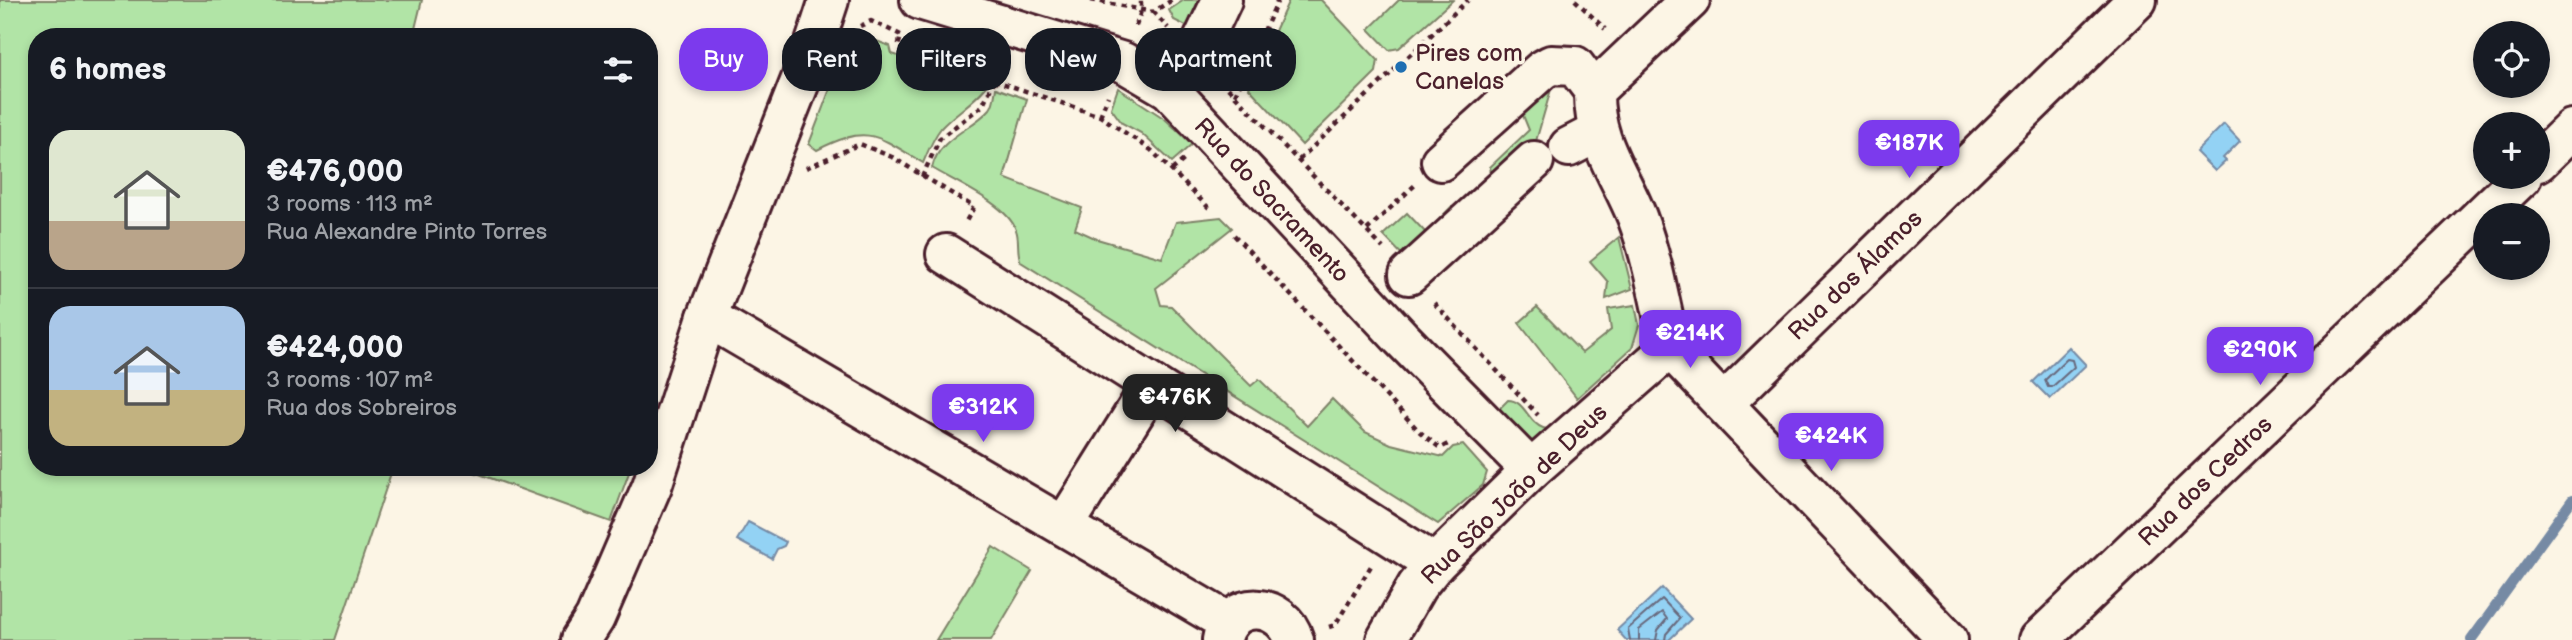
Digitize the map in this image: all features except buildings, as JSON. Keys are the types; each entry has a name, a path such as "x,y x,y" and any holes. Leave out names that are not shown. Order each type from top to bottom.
{"street":[{"name":"Rua do Sacramento","path":"920,0 1123,62 1135,69"},
{"path":"1209,28 1222,0"},
{"path":"1594,91 1690,0"},
{"name":"Rua dos Álamos","path":"1724,403 2137,0"},
{"path":"658,468 707,317 813,49 839,15"},
{"path":"1441,161 1542,70 1551,65 1575,66 1594,91 1594,114 1583,139 1637,218 1670,348 1948,640"},
{"name":"Rua do Sacramento","path":"1171,91 1364,299 1531,470"},
{"path":"2550,150 2572,129"},
{"path":"1409,275 1534,161"},
{"name":"Rua dos Cedros","path":"2039,640 2509,189"},
{"path":"946,254 1435,564"},
{"path":"707,317 1064,526 1225,632 1248,610 1272,612 1290,627 1294,640"},
{"name":"Rua São João de Deus","path":"1386,640 1417,586 1435,564 1531,470 1670,348"},
{"path":"1064,526 1153,385"},
{"path":"581,640 595,618 655,476"}],"path":[{"path":"1091,0 1153,12 1172,0"},
{"path":"1142,0 1142,11"},
{"path":"1235,95 1278,0"},
{"path":"1299,160 1468,0"},
{"path":"1153,12 1168,28"},
{"path":"839,15 870,21 896,33"},
{"path":"1011,85 1100,116 1151,150 1211,209"},
{"path":"922,177 940,138 982,106 990,91"},
{"path":"1231,91 1367,230 1544,420"},
{"path":"795,173 860,144 892,157 974,207 946,254"},
{"path":"1367,230 1441,161"},
{"path":"1234,235 1440,448 1464,436 1480,419"},
{"path":"1335,625 1375,560"}],"green space":[{"path":"0,0 422,0 415,28 28,28 28,476 390,476 335,640 0,640"},
{"path":"1184,0 1202,0 1188,27 1174,20 1169,10"},
{"path":"1289,0 1321,0 1378,60 1376,72 1302,145 1252,91 1296,91 1296,28 1276,28"},
{"path":"1399,0 1453,0 1399,48 1389,50 1369,29"},
{"path":"882,43 890,46 892,54 896,55 896,91 982,91 941,128 923,163 894,145 872,136 849,137 817,150 809,144 829,91 882,91"},
{"path":"1554,79 1534,148 1413,266 1383,235 1407,213 1426,233 1451,207 1463,208 1492,178 1490,167 1529,130 1520,108"},
{"path":"1121,90 1165,119 1192,144 1172,162 1141,133 1122,123 1111,108 1117,91"},
{"path":"995,91 1004,91 1027,99 1004,178 1082,208 1075,229 1097,239 1162,258 1176,222 1221,217 1232,228 1156,288 1161,305 1171,306 1251,386 1259,379 1307,426 1332,399 1365,432 1391,444 1443,457 1453,447 1463,445 1487,472 1483,485 1438,524 1021,262 1018,238 1011,220 979,194 932,168 941,149 983,116 993,102"},
{"path":"1619,237 1632,289 1606,299 1608,282 1590,261"},
{"path":"1635,305 1639,325 1632,348 1577,398 1519,323 1537,307 1582,353 1611,330 1608,309"},
{"path":"1508,400 1519,404 1534,422 1543,428 1565,426 1540,443 1523,442 1493,415"},
{"path":"485,476 628,476 611,522"},
{"path":"993,547 1032,571 991,640 936,640"}],"water":[{"path":"2224,124 2240,141 2223,158 2226,161 2215,171 2196,152"},
{"path":"2069,347 2086,365 2050,399 2033,382"},
{"path":"748,522 786,542 777,549 772,559 737,540"},
{"path":"1662,588 1691,619 1669,640 1626,640 1617,630"}],"waterway":[{"path":"2471,640 2572,500"}],"place":[{"name":"Pires com Canelas","path":"1401,67"}]}
